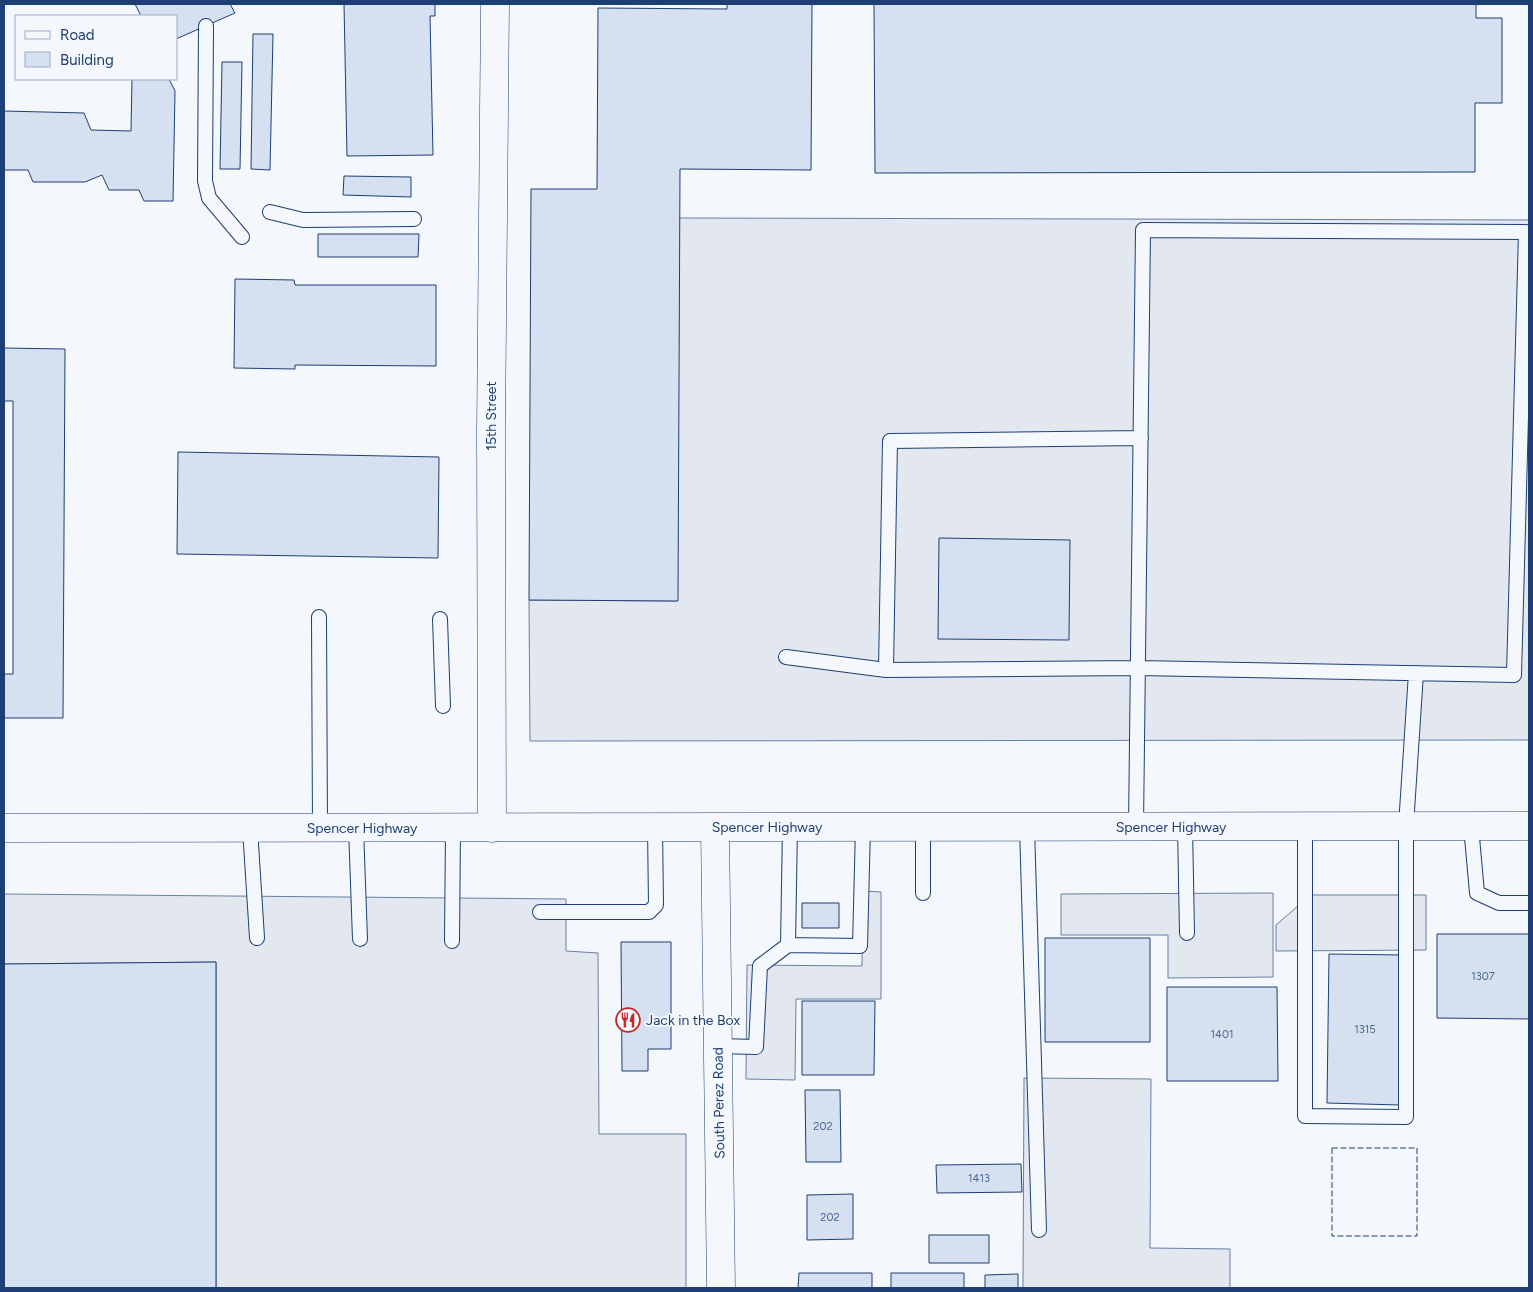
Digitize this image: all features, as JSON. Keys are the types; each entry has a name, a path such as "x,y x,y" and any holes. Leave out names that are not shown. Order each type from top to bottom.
{"main road":[{"name":"15th Street","path":"492,828 491,422 495,4"},
{"name":"Spencer Highway","path":"4,828 1529,826"},
{"name":"South Perez Road","path":"715,828 721,1288"}],"lane":[{"path":"206,26 205,180 209,198 242,237"},
{"path":"270,212 303,220 414,220"},
{"path":"786,657 886,670 1138,668 1514,675 1528,231 1143,230 1141,438 1138,668 1136,827"},
{"path":"886,670 890,440 1141,438"},
{"path":"319,618 320,828"},
{"path":"440,619 444,706"},
{"path":"1305,826 1305,1116 1406,1117 1406,826 1416,673"},
{"path":"1471,826 1477,893 1499,903 1529,903"},
{"path":"718,1046 756,1047 760,966 788,945 860,946 863,827"},
{"path":"923,827 923,893"},
{"path":"1026,827 1039,1230"},
{"path":"1185,827 1187,933"},
{"path":"250,828 257,938"},
{"path":"356,828 360,939"},
{"path":"452,941 453,828"},
{"path":"540,912 649,912 656,905 655,828"},
{"path":"788,945 790,828"}],"shaded area":[{"path":"679,218 1529,220 1529,740 530,741 529,600 677,601"},
{"path":"863,891 881,892 881,999 796,999 795,1080 746,1079 747,965 862,966"},
{"path":"1273,893 1273,977 1168,978 1168,935 1061,935 1061,894"},
{"path":"4,894 566,899 566,951 598,953 599,1134 686,1134 686,1288 216,1288 216,962 4,964"},
{"path":"1298,895 1426,895 1426,950 1276,951 1276,925 1298,906"},
{"path":"1024,1078 1151,1079 1150,1248 1230,1249 1230,1288 1023,1288"}],"building":[{"path":"135,4 230,4 235,13 178,38 178,15 140,15"},
{"path":"344,4 435,4 435,16 430,16 433,155 347,156"},
{"path":"727,4 812,4 811,170 680,169 678,601 529,600 531,189 597,189 598,8 727,9"},
{"path":"874,4 1476,4 1476,18 1502,18 1502,103 1475,103 1475,172 875,173"},
{"path":"253,34 273,34 270,170 251,169"},
{"path":"222,62 242,62 240,169 220,169"},
{"path":"132,80 170,80 175,91 173,201 144,201 139,190 109,190 102,175 85,182 33,182 28,170 4,170 4,111 84,113 91,130 131,131"},
{"path":"344,176 411,177 411,197 343,195"},
{"path":"318,234 419,234 418,257 318,257"},
{"path":"235,279 294,280 295,285 436,285 436,366 295,365 295,369 234,368"},
{"path":"4,348 65,349 63,718 4,718 4,674 13,674 13,401 4,401"},
{"path":"178,452 439,457 438,558 177,554"},
{"path":"939,538 1070,540 1069,640 938,639"},
{"path":"802,903 839,903 839,928 802,928"},
{"path":"1437,934 1529,934 1529,1019 1437,1018"},
{"path":"1045,938 1150,938 1150,1042 1045,1042"},
{"path":"621,942 671,942 671,1049 648,1049 648,1071 622,1071"},
{"path":"1329,954 1402,955 1399,1105 1327,1103"},
{"path":"216,962 216,1288 4,1288 4,964"},
{"path":"1167,987 1277,987 1278,1081 1167,1081"},
{"path":"802,1001 875,1001 874,1075 802,1075"},
{"path":"805,1090 840,1090 841,1162 806,1162"},
{"path":"1021,1164 1022,1192 937,1193 936,1165"},
{"path":"853,1194 853,1239 807,1240 807,1195"},
{"path":"929,1235 989,1235 989,1263 929,1263"},
{"path":"799,1273 872,1273 872,1288 798,1288"},
{"path":"891,1273 964,1273 964,1288 891,1288"},
{"path":"1018,1274 1018,1288 985,1288 985,1275"}],"fence":[{"path":"1332,1148 1417,1148 1417,1236 1332,1236 1332,1148"}],"place":[{"name":"Jack in the Box","path":"628,1020"}]}
